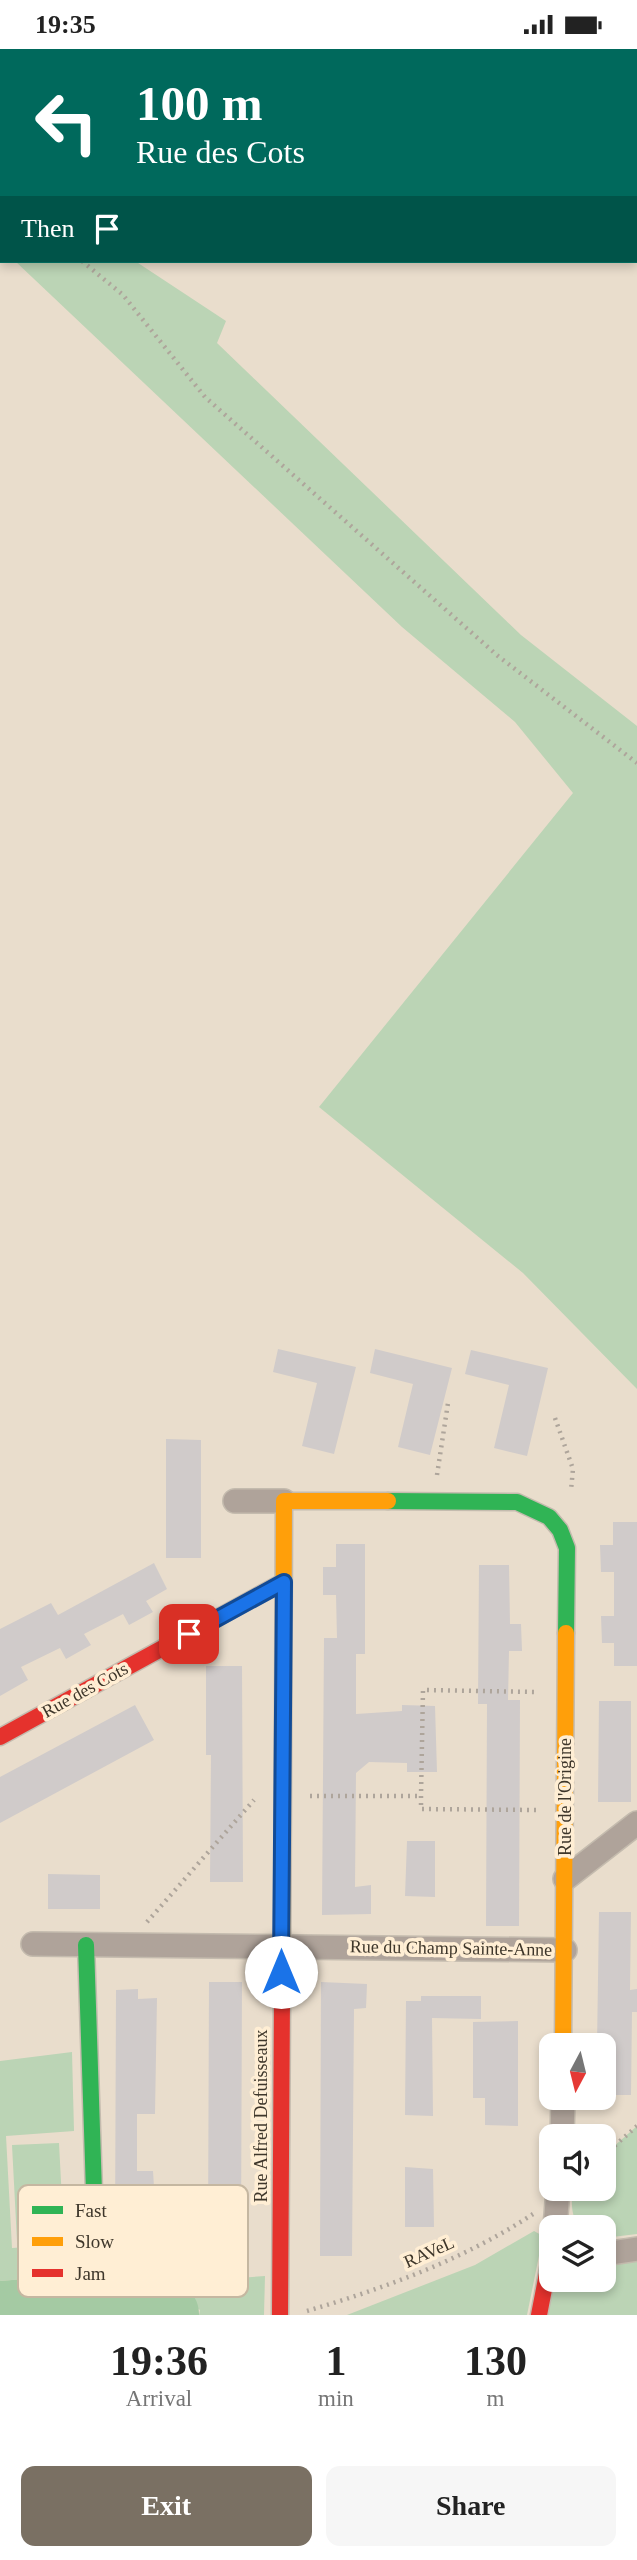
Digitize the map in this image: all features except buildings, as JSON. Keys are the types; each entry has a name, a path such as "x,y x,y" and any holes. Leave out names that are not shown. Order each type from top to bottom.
{"street":[{"path":"284,1500 284,1582"},
{"path":"235,1501 433,1502"},
{"name":"Rue de l'Origine","path":"433,1502 517,1502 529,1506 540,1510 556,1524 564,1536 567,1548 563,2033"},
{"name":"Rue des Cots","path":"0,1737 284,1582"},
{"name":"Rue Alfred Defuisseaux","path":"280,2315 284,1582"},
{"path":"565,1879 637,1823"},
{"name":"Rue du Champ Sainte-Anne","path":"33,1944 565,1949"},
{"path":"86,1945 94,2185"},
{"path":"616,2252 637,2249"},
{"path":"539,2315 544,2292"}],"path":[{"path":"84,263 122,295 205,397 498,656 637,763"},
{"path":"433,1502 448,1403"},
{"path":"555,1418 573,1469 571,1490"},
{"path":"565,1810 421,1809 421,1796 422,1690 566,1692"},
{"path":"282,1796 421,1796"},
{"path":"127,1945 255,1799"},
{"path":"616,2144 637,2126"},
{"name":"RAVeL","path":"304,2312 386,2285 454,2256 531,2215 547,2201"}],"green space":[{"path":"17,263 138,263 226,321 217,343 521,635 637,726 637,1389 523,1273 319,1107 573,793 515,722 402,627"},
{"path":"72,2052 74,2131 6,2136 12,2248 18,2248 18,2280 0,2281 0,2061"},
{"path":"637,2126 637,2234 616,2237 616,2215 574,2215 572,2201 616,2201 616,2144"},
{"path":"59,2143 61,2185 18,2185 18,2241 17,2241 12,2145"},
{"path":"534,2231 539,2234 539,2256 527,2315 347,2315 475,2265"},
{"path":"637,2249 637,2315 539,2315 547,2292 616,2292 616,2252"},
{"path":"265,2276 264,2315 199,2315 200,2310 179,2297 248,2297 248,2277"},
{"path":"18,2280 18,2297 194,2297 199,2315 0,2315 0,2281"}],"traffic: fast":[{"path":"388,1501 517,1502 549,1517 560,1530 567,1548 566,1633"},
{"path":"86,1945 94,2185"}],"traffic: slow":[{"path":"282,1997 284,1501 388,1501"},
{"path":"563,2033 566,1633"}],"traffic: jam":[{"path":"0,1737 283,1582"},
{"path":"280,2315 282,1997"},
{"path":"539,2315 543,2292"}],"route":[{"path":"189,1634 284,1582 281,1972"}]}
